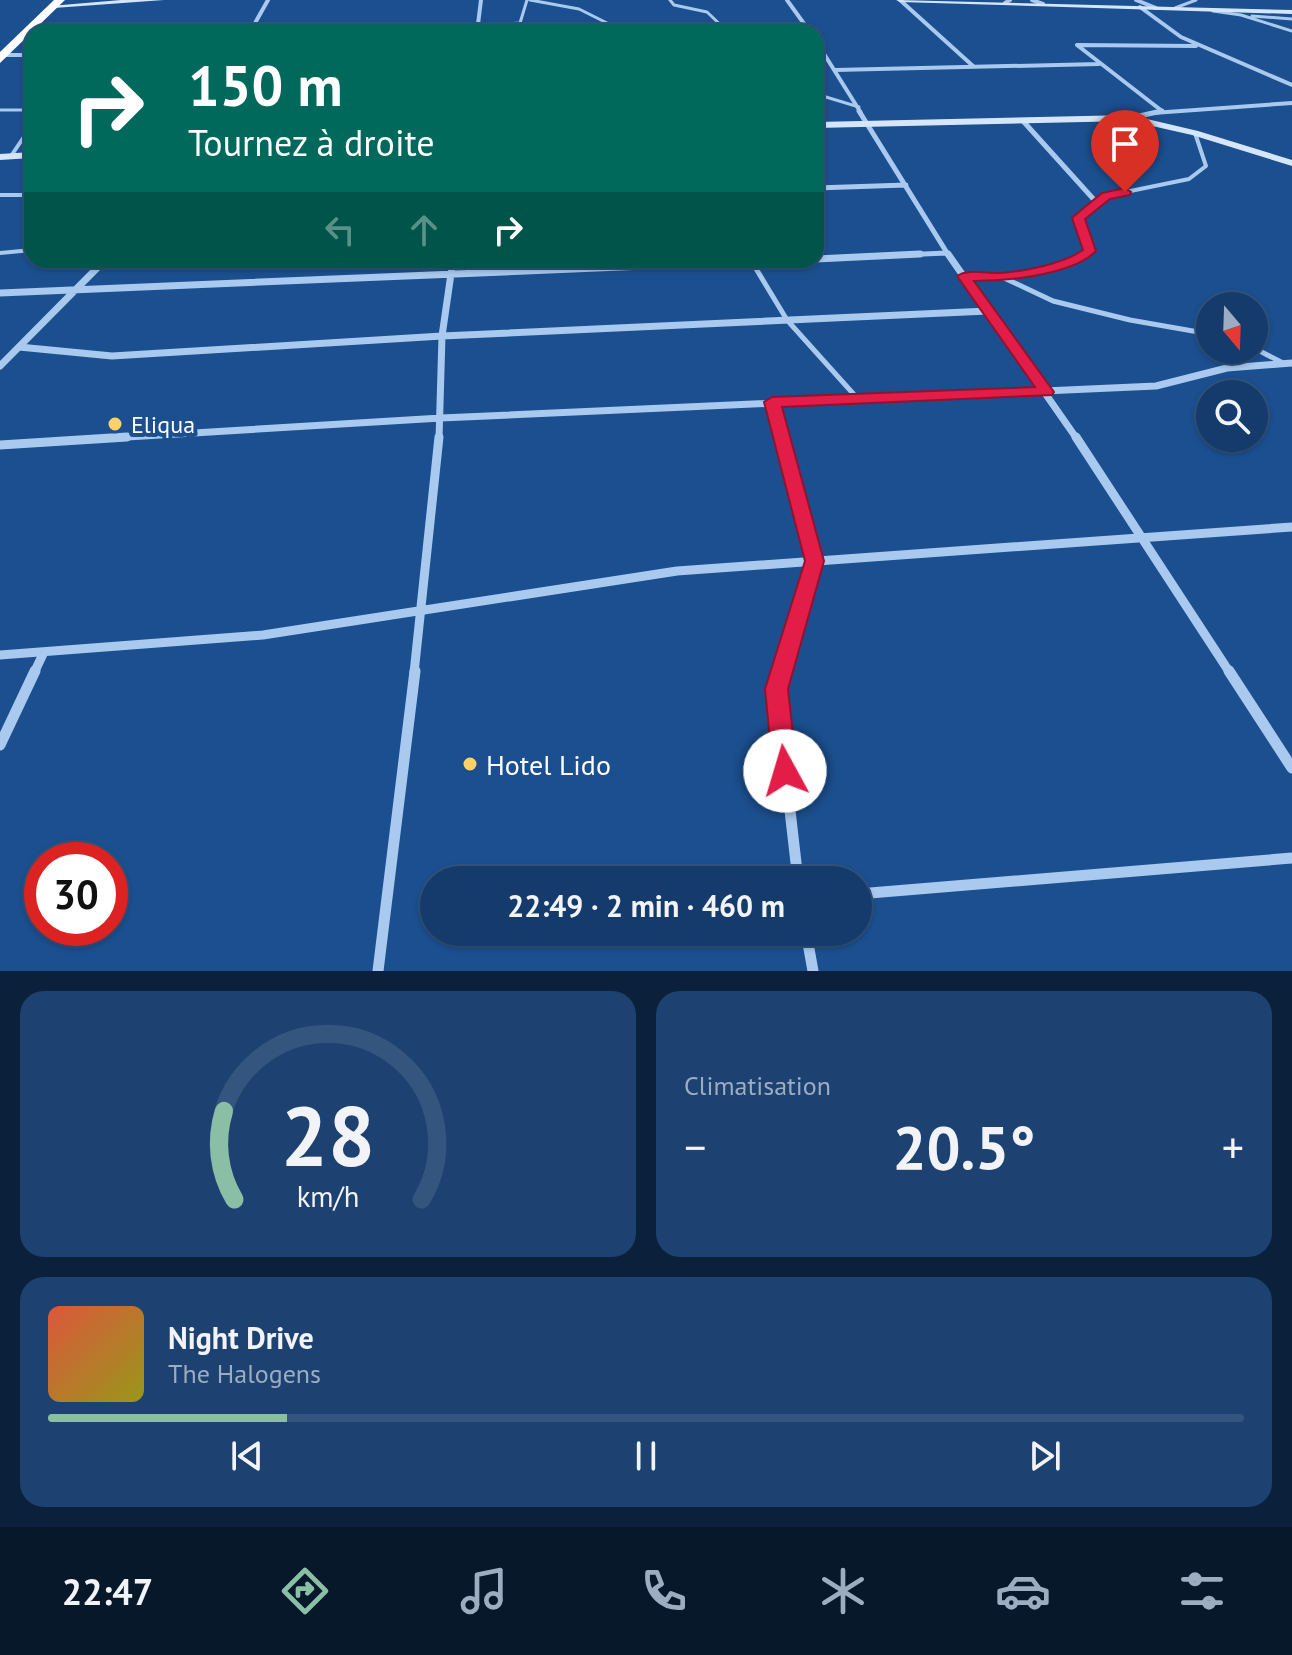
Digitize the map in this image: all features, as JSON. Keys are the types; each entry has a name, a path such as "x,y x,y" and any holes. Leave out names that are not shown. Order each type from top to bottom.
{"highway":[{"path":"35,24 57,3"},
{"path":"1,56 24,34"}],"main road":[{"path":"57,3 160,0"},
{"path":"900,0 1138,4 1156,8 1292,12"},
{"path":"824,125 1130,118 1195,133 1292,163"}],"street":[{"path":"254,24 268,0"},
{"path":"478,24 481,0"},
{"path":"787,0 804,24"},
{"path":"900,0 973,67"},
{"path":"1032,0 1043,4"},
{"path":"1138,4 1181,37 1292,85"},
{"path":"1162,111 1077,45 1201,46"},
{"path":"824,54 947,253 1143,536 1292,768"},
{"path":"1,56 24,55"},
{"path":"835,70 1099,64"},
{"path":"1130,118 1162,111 1292,103"},
{"path":"1023,121 1097,203"},
{"path":"824,188 906,185"},
{"path":"824,259 947,253"},
{"path":"0,366 97,268"},
{"path":"378,971 422,610 441,418 442,336 452,268"},
{"path":"0,293 574,268"},
{"path":"19,347 112,356 442,336 988,311"},
{"path":"0,445 441,418 1156,386 1227,368 1292,363"},
{"path":"772,402 814,561 776,689 796,866"},
{"path":"0,655 263,635 677,571 1292,527"},
{"path":"0,745 44,652"},
{"path":"872,893 1292,858"},
{"path":"809,946 813,971"}],"lane":[{"path":"506,24 520,23 529,0 579,9 609,24"},
{"path":"670,0 674,5 707,12 720,24"},
{"path":"1175,8 1196,0"},
{"path":"1201,9 1292,19"},
{"path":"1241,15 1292,31"},
{"path":"824,96 859,107"},
{"path":"0,110 24,110"},
{"path":"964,276 1002,277 1076,261 1090,251 1079,218 1106,196 1189,179 1206,166 1195,133"},
{"path":"6,156 24,135"},
{"path":"0,195 24,195"},
{"path":"0,253 24,251"},
{"path":"756,268 787,320 858,399"},
{"path":"1002,277 1053,301 1130,320 1196,332"},
{"path":"1268,355 1281,362"}],"place":[{"name":"Eliqua","path":"115,424"},
{"name":"Hotel Lido","path":"470,764"}],"route":[{"path":"785,771 776,689 814,561 772,402 1046,392 964,276 1002,277 1076,261 1090,251 1079,218 1106,196 1125,192"}]}
